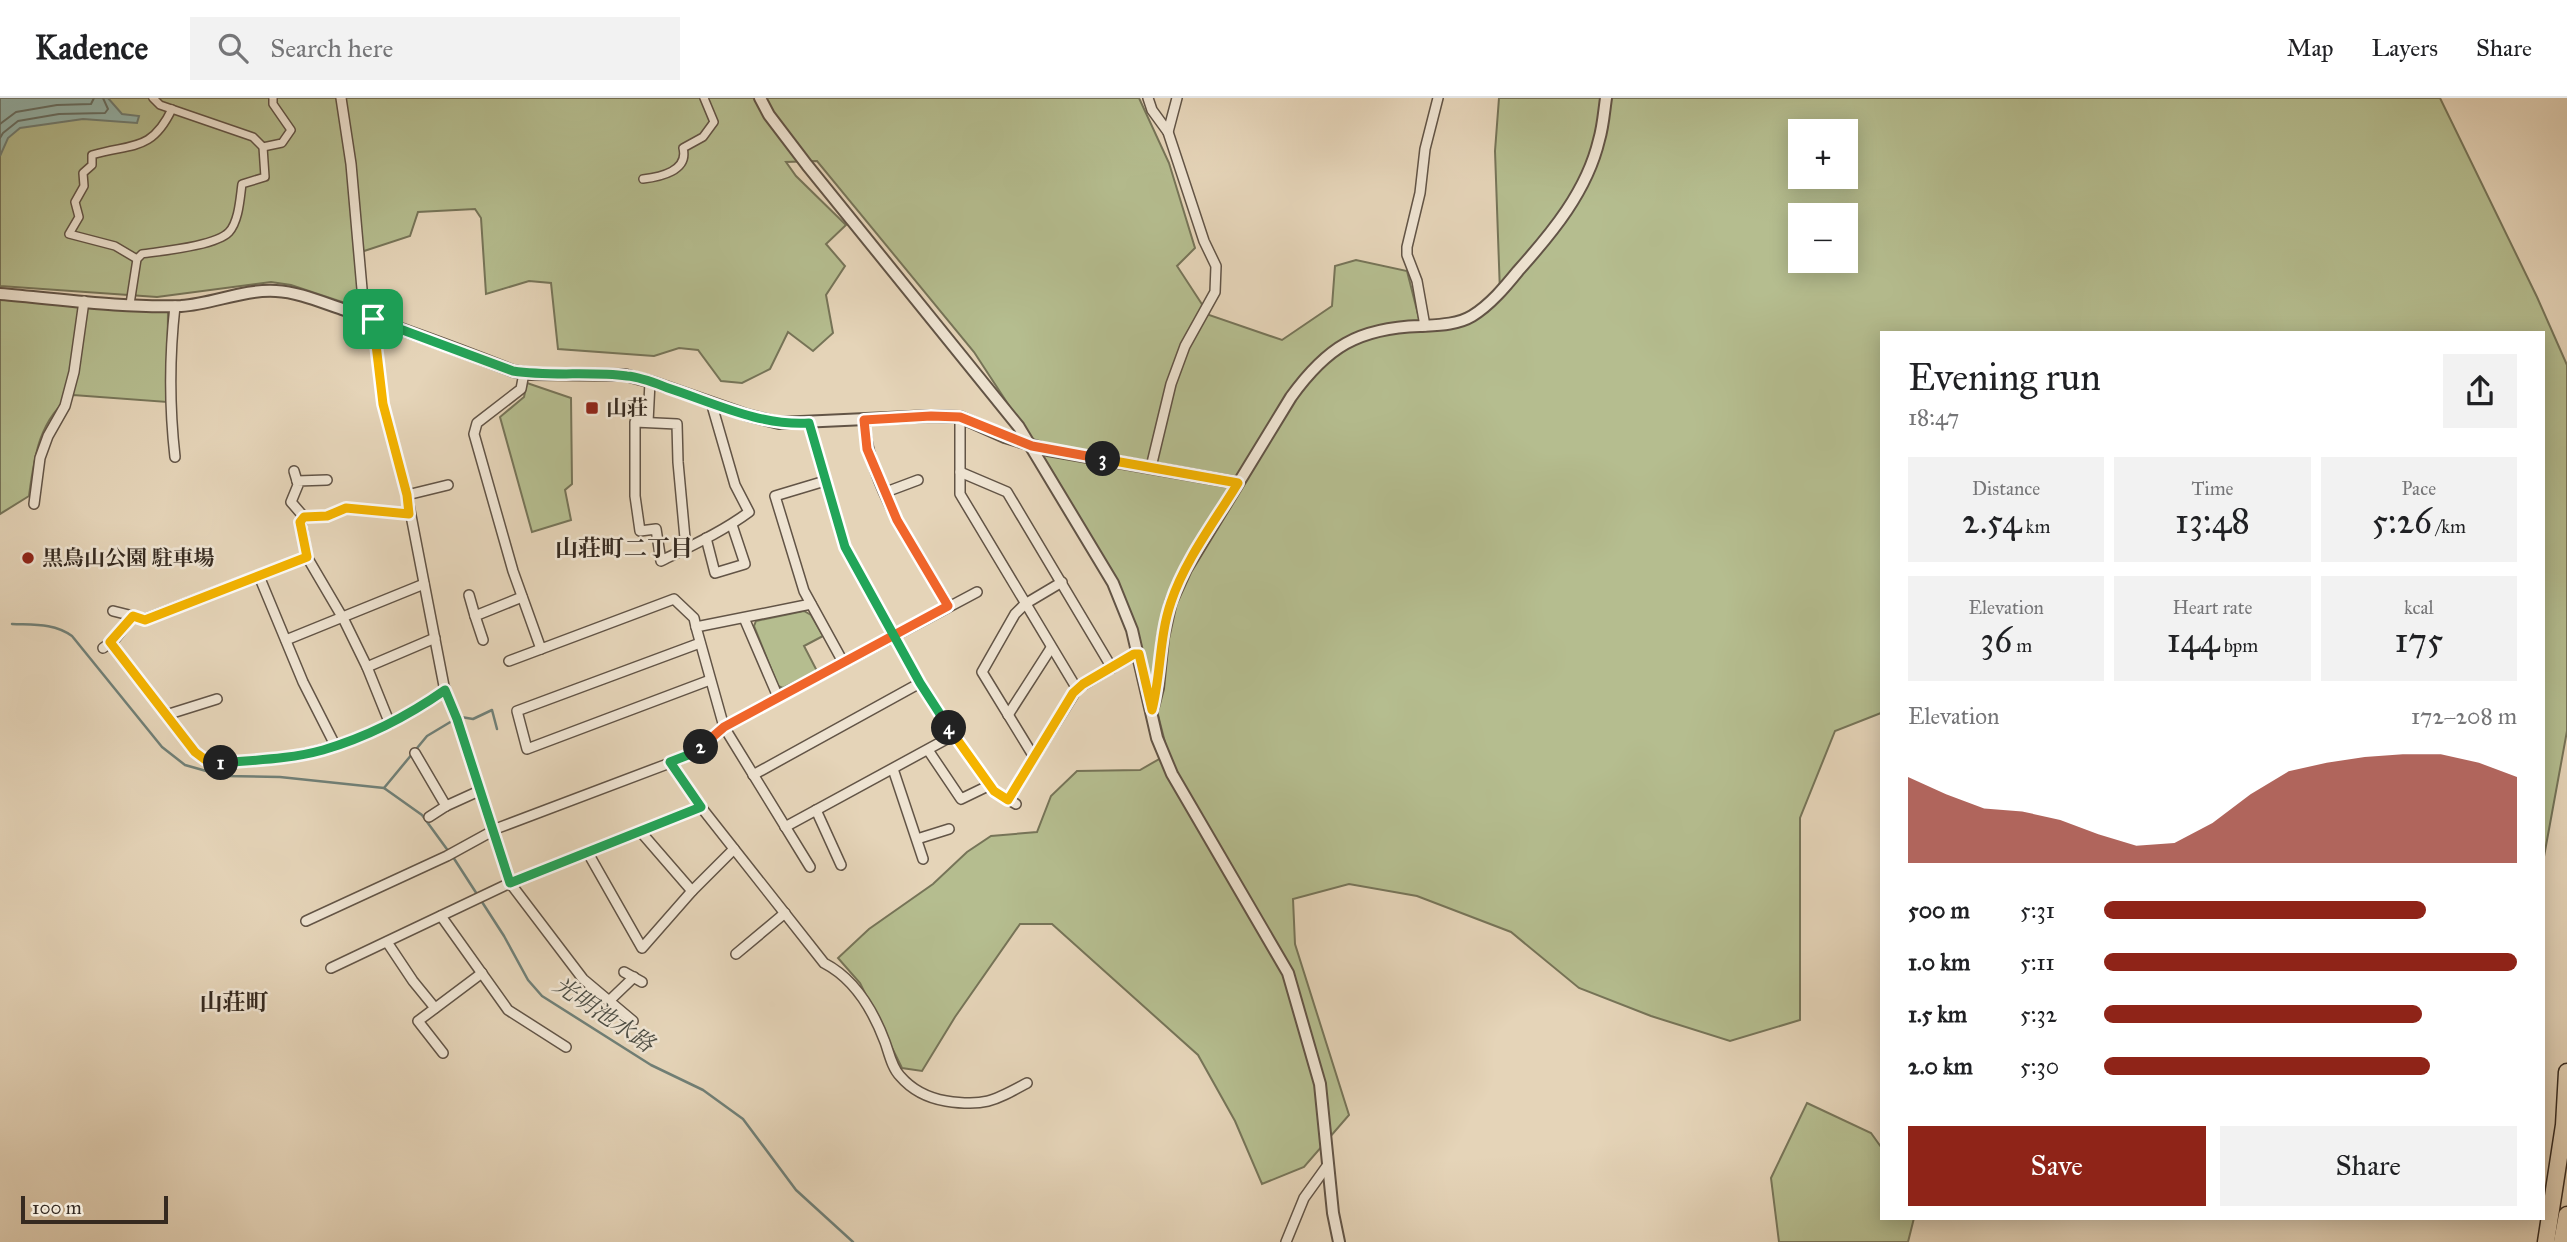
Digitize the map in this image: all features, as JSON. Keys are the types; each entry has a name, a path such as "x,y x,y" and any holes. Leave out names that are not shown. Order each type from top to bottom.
{"highway":[{"path":"2546,1242 2564,1125 2567,1072"},
{"path":"2562,1242 2567,1215"}],"street":[{"path":"130,304 137,259 142,254 214,240 229,232 237,214 242,184 265,177 263,146 253,137 160,105 153,98"},
{"path":"263,146 282,143 291,130 273,104 273,98"},
{"path":"341,98 351,164 362,289 361,315"},
{"path":"643,179 661,177 679,167 684,154 683,148 703,137 714,121 704,98"},
{"path":"760,98 769,115 807,165 1010,414 1032,446 1113,583 1139,654 1157,737 1172,774 1288,973 1320,1084 1327,1166 1339,1242"},
{"path":"1148,98 1152,110 1168,132 1204,241 1216,266 1215,292 1185,346 1171,384 1151,467"},
{"path":"1168,132 1177,98"},
{"path":"1425,326 1417,281 1407,255 1407,247 1438,98"},
{"path":"1152,710 1171,602 1186,569 1291,397 1308,374 1327,354 1350,339 1386,328 1441,326 1472,317 1500,292 1551,234 1569,208 1591,165 1599,141 1606,98"},
{"path":"137,259 114,246 69,234 79,217 75,202 84,186 83,173 92,165 92,155 124,150 147,141 163,129 172,109"},
{"path":"0,294 175,306 197,305 240,293 277,291 373,319 513,371 625,375 779,423 960,417 1032,446 1238,483"},
{"path":"34,504 40,458 48,436 65,406 74,372 84,301"},
{"path":"175,306 169,382 169,410 175,457"},
{"path":"373,319 383,404 407,495 445,690 457,719 510,883 583,979 633,1021"},
{"path":"524,373 521,389 482,419 474,434 522,597 541,649"},
{"path":"648,422 650,382"},
{"path":"686,549 677,424 635,422 635,496 640,531 656,529 662,561 686,549 732,524 749,512 735,485 711,402"},
{"path":"476,411 482,419"},
{"path":"960,417 960,494 1077,689"},
{"path":"864,420 867,449 897,520 948,606"},
{"path":"809,423 845,547 920,683 994,791 1012,802 1034,757 1077,689 1134,654 1139,654"},
{"path":"294,471 298,485 291,502 304,517"},
{"path":"960,472 1007,492 1112,668"},
{"path":"297,481 327,480"},
{"path":"886,492 918,480"},
{"path":"825,481 775,496 804,592 844,662"},
{"path":"407,495 448,485"},
{"path":"390,724 367,667 307,557 300,522 304,517 327,516 346,508 409,514"},
{"path":"706,538 715,573 745,564 732,524"},
{"path":"113,611 145,620 307,557"},
{"path":"260,576 303,682 335,745"},
{"path":"1034,757 982,672 1015,614 1025,604 1062,583"},
{"path":"286,640 424,584"},
{"path":"306,921 493,831 696,752 724,727 977,592"},
{"path":"469,595 483,640"},
{"path":"475,615 522,597"},
{"path":"509,661 674,599 694,618 724,727 810,867"},
{"path":"633,603 637,613"},
{"path":"696,627 811,604"},
{"path":"133,616 107,645 195,752 211,764 281,758 323,750 390,724 445,690"},
{"path":"744,618 778,698"},
{"path":"564,629 568,639"},
{"path":"367,667 435,638"},
{"path":"700,643 517,711 527,749 710,681"},
{"path":"1008,715 1051,648"},
{"path":"753,775 920,683"},
{"path":"166,715 212,703"},
{"path":"785,827 954,735"},
{"path":"928,750 961,799 990,785"},
{"path":"415,753 446,806"},
{"path":"670,762 701,807 824,963 843,974 859,991 884,1038 898,1075 917,1092 939,1100 976,1104 998,1098 1027,1083"},
{"path":"893,769 923,859"},
{"path":"429,817 479,791"},
{"path":"331,968 510,883 701,807"},
{"path":"816,810 841,865"},
{"path":"917,839 948,829"},
{"path":"640,831 692,891"},
{"path":"587,853 642,948 692,891 734,849"},
{"path":"736,954 785,913"},
{"path":"441,916 508,1010 566,1047"},
{"path":"387,942 435,1008"},
{"path":"609,1001 638,979 624,972"},
{"path":"443,1053 418,1021 482,973"},
{"path":"1286,1242 1304,1198 1327,1166"}],"green space":[{"path":"0,98 1139,98 1169,163 1195,248 1177,266 1209,315 1282,340 1332,306 1335,266 1356,260 1407,271 1421,326 1472,317 1500,293 1495,151 1499,98 2440,98 2537,297 2567,365 2567,731 2545,851 2545,331 1880,331 1880,713 1835,731 1800,818 1800,1020 1730,1041 1651,1016 1579,988 1511,932 1417,896 1349,884 1293,899 1295,944 1349,1115 1304,1167 1262,1184 1235,1121 1198,1055 1052,924 1020,924 955,1017 922,1071 902,1068 860,983 838,958 869,929 933,884 967,852 991,836 1037,832 1051,796 1077,771 1140,770 1168,754 1146,668 1118,586 1055,476 974,352 817,161 786,162 796,176 846,225 826,244 845,266 826,295 833,333 813,351 788,332 770,369 742,383 721,381 698,350 679,348 654,356 558,349 551,283 529,281 486,294 481,218 475,209 418,212 410,236 358,253 360,289 353,303 348,304 291,285 271,282 157,297 0,286"},
{"path":"0,298 174,309 168,312 167,402 73,395 52,415 45,427 36,453 29,496 0,514"},
{"path":"527,383 571,398 572,484 565,490 571,520 532,532 500,417 524,397"},
{"path":"804,611 811,615 823,636 804,646 817,671 783,688 778,686 754,626 756,621"},
{"path":"1807,1103 1871,1133 1880,1146 1880,1220 1914,1220 1908,1242 1779,1242 1771,1178"}],"water":[{"path":"0,98 108,98 122,114 139,116 137,123 83,119 20,128 8,138 0,156"}],"waterway":[{"name":"光明池水路","path":"12,624 51,627 72,636 162,747 185,765 224,776 280,777 384,788 422,815 449,852"},
{"path":"461,717 473,719 492,710 497,729"},
{"path":"384,788 427,736 452,721"},
{"name":"光明池水路","path":"453,857 504,936 528,980 542,996 651,1065 703,1090 743,1119 796,1190 853,1242"}],"place":[{"name":"山荘","path":"592,408"},
{"name":"黒鳥山公園 駐車場","path":"28,558"}],"district":[{"name":"山荘町二丁目","path":"624,548"},
{"name":"山荘町","path":"234,1002"}],"route":[{"path":"373,319 379,383 407,495 409,514 346,508 327,516 304,517 300,522 307,557 145,620 133,616 110,642 195,752 211,764 281,758 323,750 390,724 445,690 457,719 510,883 701,807 670,762 696,752 724,727 894,635 948,606 897,520 867,449 864,420 960,417 1005,437 1048,450 1238,483 1186,569 1171,602 1152,710 1139,654 1134,654 1083,684 1073,693 1008,800 994,791 920,683 894,635 845,547 809,423 779,423 747,415 625,375 530,374 513,371 373,319"}]}
